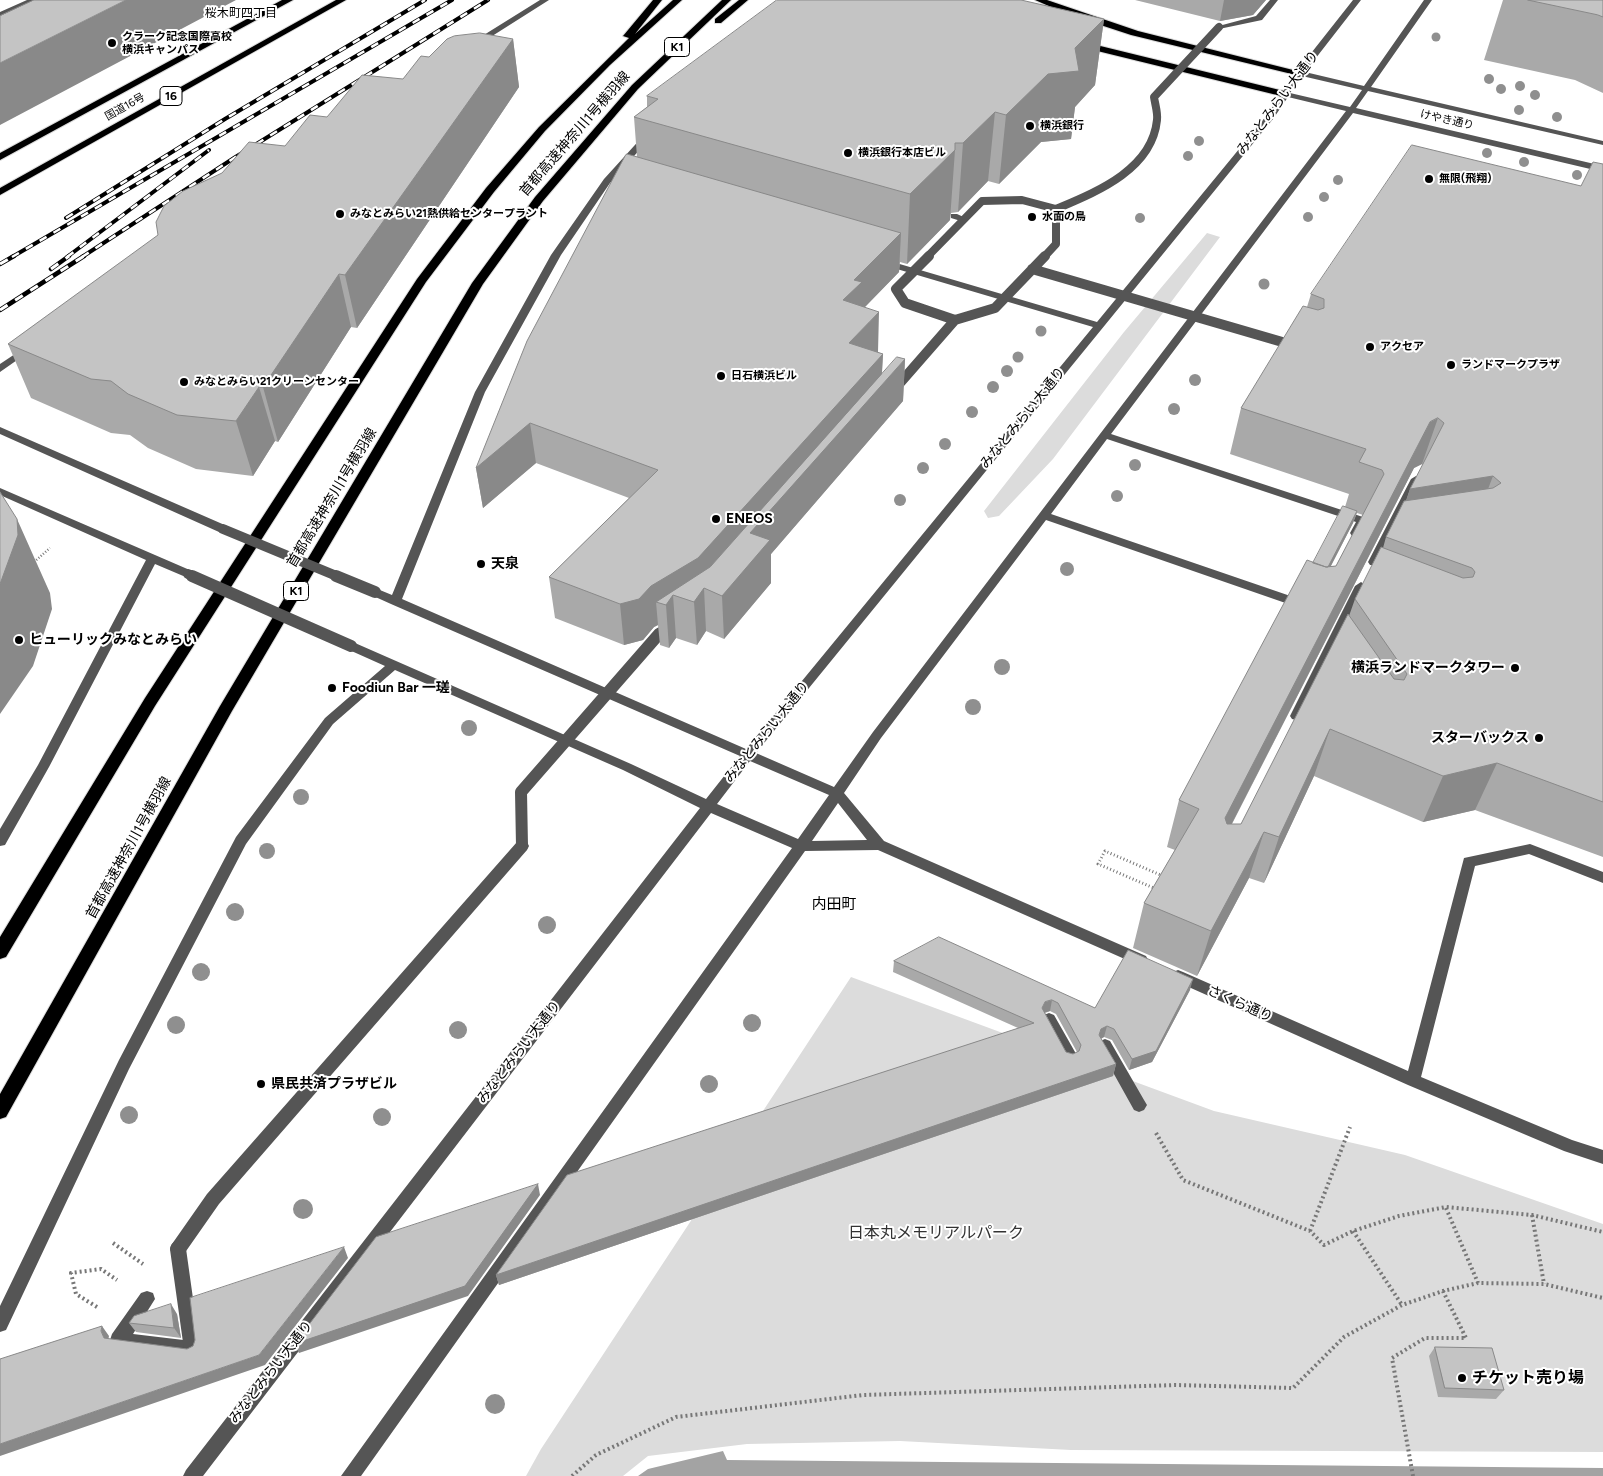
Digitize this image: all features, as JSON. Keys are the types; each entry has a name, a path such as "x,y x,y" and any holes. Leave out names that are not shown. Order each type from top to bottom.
{"highway":[{"name":"国道16号","path":"0,157 289,0"},
{"name":"国道16号","path":"0,192 342,0"},
{"path":"607,63 645,13 658,0"},
{"name":"首都高速神奈川1号横羽線","path":"0,952 150,702 421,281 490,190 542,129 607,63 678,0"},
{"name":"首都高速神奈川1号横羽線","path":"0,1111 225,710 478,283 539,199 635,87 727,0"},
{"path":"635,87 744,0"},
{"path":"1039,0 1093,20 1140,34 1300,73"},
{"path":"1072,42 1286,94"}],"street":[{"path":"0,14 33,0"},
{"path":"470,46 545,0"},
{"path":"955,320 906,303 896,289 982,201 1022,200 1056,209 1112,182 1136,162 1152,142 1157,120 1154,97 1219,27 1259,18 1274,0"},
{"name":"みなとみらい大通り","path":"192,1476 747,756 1270,117 1300,73 1357,0"},
{"path":"350,1476 802,846 877,735 1352,109 1428,0"},
{"name":"けやき通り","path":"1300,73 1603,143"},
{"name":"けやき通り","path":"1286,94 1603,169"},
{"path":"395,601 480,392 556,255 652,132"},
{"path":"883,402 955,320 995,308 1056,244 1056,209"},
{"path":"954,216 964,219"},
{"path":"868,258 1099,326"},
{"path":"1032,269 1307,350"},
{"path":"0,369 32,346"},
{"path":"0,430 223,529 375,592 747,756 838,794"},
{"path":"1105,435 1362,520 1350,545"},
{"path":"1291,726 1330,647 1365,589 1384,543 1422,469"},
{"path":"0,491 802,846"},
{"path":"1044,515 1316,610"},
{"path":"1384,543 1402,540"},
{"path":"0,841 43,767 153,558"},
{"path":"147,1299 118,1340 192,1349 178,1249 213,1198 522,846 521,792 659,634 683,620"},
{"path":"1330,647 1341,662"},
{"path":"0,1324 124,1065 241,841 329,721 393,665"},
{"name":"さくら通り","path":"838,794 879,845"},
{"name":"さくら通り","path":"802,846 879,845 1413,1080 1569,1146 1603,1158"},
{"path":"1413,1080 1469,862 1530,849 1603,878"},
{"path":"1049,1019 1070,1058"},
{"path":"1105,1044 1139,1105"}],"path":[{"path":"27,567 54,546"},
{"path":"1156,892 1164,876 1105,851 1098,864 1161,891"},
{"path":"1139,1105 1183,1180 1310,1231 1324,1245 1353,1231 1400,1216 1446,1207 1532,1215 1603,1232"},
{"path":"1310,1231 1350,1127"},
{"path":"1446,1207 1478,1283"},
{"path":"1532,1215 1544,1284"},
{"path":"1353,1231 1402,1305"},
{"path":"105,1312 76,1294 71,1273 101,1269 147,1299"},
{"path":"572,1476 596,1455 676,1417 863,1395 1176,1385 1293,1388 1344,1336 1402,1305 1443,1291 1478,1283 1544,1284 1603,1298"},
{"path":"1413,1476 1392,1358 1425,1338 1466,1338 1443,1291"}],"green space":[{"path":"1207,233 1220,237 1053,459 999,516 988,518 984,511 1124,332"},
{"name":"日本丸メモリアルパーク","path":"851,977 1214,1111 1405,1155 1603,1224 1603,1452 1071,1450 900,1441 747,1444 648,1456 623,1476 526,1476 541,1449"}],"shaded area":[{"path":"723,1451 727,1460 1603,1468 1603,1476 638,1476 648,1469"}],"building":[{"path":"34,0 126,0 0,63 0,16"},
{"path":"777,0 1021,0 1104,19 1075,48 1079,71 1048,74 1006,115 995,112 963,143 955,143 955,150 910,194 634,117 658,99 647,96"},
{"path":"1528,0 1603,0 1603,17 1598,15"},
{"path":"480,33 513,39 345,275 339,274 263,387 259,387 236,421 177,415 128,394 111,381 91,379 8,344 158,235 156,222 164,206 183,191 222,173 249,142 285,146 310,115 327,117 362,75 403,79 421,56 429,57 447,39 454,36"},
{"path":"1412,145 1581,186 1593,162 1603,164 1603,802 1497,763 1443,776 1330,729 1279,837 1264,832 1211,931 1144,903 1199,809 1179,800 1307,560 1326,567 1336,566 1384,474 1382,470 1359,462 1366,449 1241,408 1303,306 1318,310 1324,308 1324,299 1311,294","holes":["1438,418 1444,423 1410,489 1493,476 1501,483 1493,488 1404,501 1386,537 1472,568 1475,572 1473,577 1463,578 1381,547 1355,599 1407,674 1404,680 1394,679 1348,614 1241,824 1227,824 1225,818 1430,422"]},
{"path":"627,154 901,233 854,280 862,282 843,300 879,312 849,343 883,354 698,558 651,586 639,599 620,604 549,577 658,470 530,423 476,468 527,341"},
{"path":"897,357 905,359 750,533 770,540 722,596 704,588 694,602 673,595 666,605 656,602 710,567"},
{"path":"0,492 17,519 18,535 0,584"},
{"path":"1343,506 1357,511 1328,567 1313,563"},
{"path":"939,937 1095,1008 1128,950 1193,979 1156,1051 1132,1059 1114,1029 1107,1026 1101,1029 1099,1035 1116,1064 496,1275 567,1175 1034,1023 894,961","holes":["1052,1000 1058,1003 1081,1045 1079,1051 1073,1054 1066,1052 1042,1008 1045,1002"]},
{"path":"538,1184 465,1286 294,1344 376,1237"},
{"path":"344,1247 259,1355 0,1444 0,1359 102,1326 101,1331 104,1338 187,1349 193,1346 195,1340 190,1298"},
{"path":"171,1304 174,1328 129,1323 134,1316"},
{"name":"チケット売り場","path":"1435,1347 1492,1348 1504,1390 1445,1388"}],"railway":[{"path":"66,218 225,119 425,0"},
{"path":"12,257 452,0"},
{"path":"82,257 234,158 488,0"},
{"path":"67,257 209,150"},
{"path":"0,264 14,256"},
{"path":"51,269 69,256"},
{"path":"0,310 84,256"}],"place":[{"name":"クラーク記念国際高校 横浜キャンパス","path":"112,43"},
{"name":"横浜銀行","path":"1030,126"},
{"name":"横浜銀行本店ビル","path":"848,153"},
{"name":"無限(飛翔)","path":"1429,179"},
{"name":"みなとみらい21熱供給センタープラント","path":"340,214"},
{"name":"水面の鳥","path":"1032,217"},
{"name":"アクセア","path":"1370,347"},
{"name":"ランドマークプラザ","path":"1451,365"},
{"name":"日石横浜ビル","path":"721,376"},
{"name":"みなとみらい21クリーンセンター","path":"184,382"},
{"name":"ENEOS","path":"716,519"},
{"name":"天泉","path":"481,564"},
{"name":"ヒューリックみなとみらい","path":"19,640"},
{"name":"横浜ランドマークタワー","path":"1515,668"},
{"name":"Foodiun Bar 一瑳","path":"332,688"},
{"name":"スターバックス","path":"1539,738"},
{"name":"県民共済プラザビル","path":"261,1084"},
{"name":"チケット売り場","path":"1462,1378"}],"district":[{"name":"桜木町四丁目","path":"241,13"},
{"name":"内田町","path":"834,905"}]}
